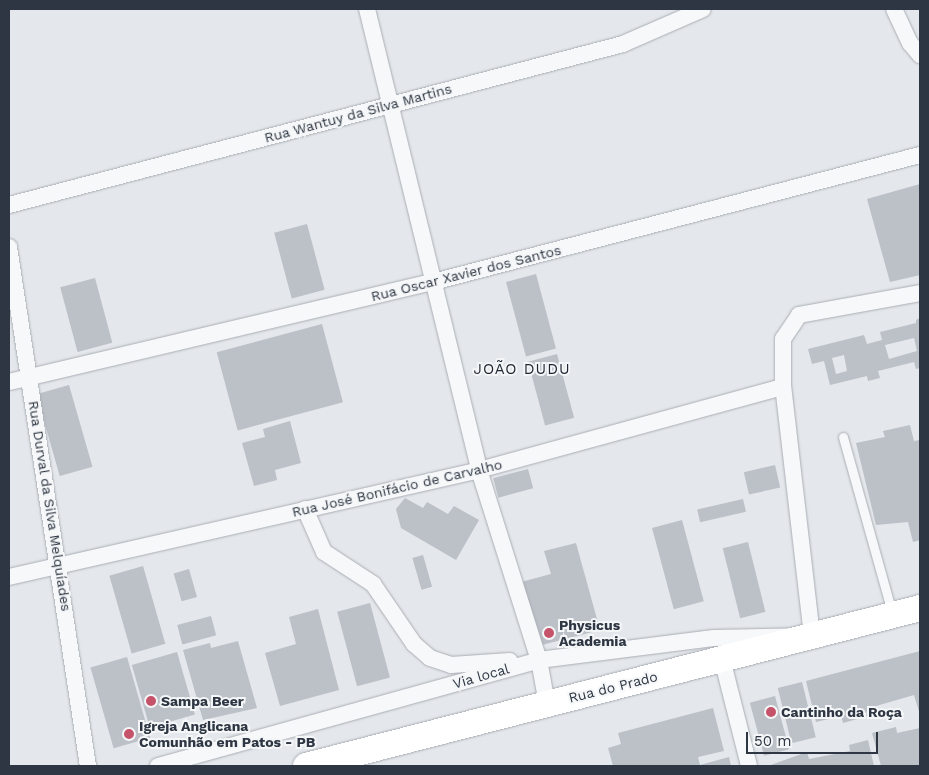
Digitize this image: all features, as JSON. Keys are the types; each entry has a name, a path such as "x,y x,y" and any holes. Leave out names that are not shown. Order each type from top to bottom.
{"main road":[{"name":"Rua do Prado","path":"306,766 920,608"}],"street":[{"path":"367,9 480,470 539,660 547,704"},
{"path":"894,9 910,43 920,55"},
{"name":"Rua Wantuy da Silva Martins","path":"9,205 623,44 692,10"},
{"name":"Rua Oscar Xavier dos Santos","path":"9,382 433,282 920,155"},
{"name":"Rua Durval da Silva Melquíades","path":"9,247 59,564 88,766"},
{"path":"812,636 783,387 783,339 799,315 920,293"},
{"name":"Rua José Bonifácio de Carvalho","path":"9,577 59,564 480,470 783,387"},
{"path":"305,509 324,552 373,584 414,644 430,658 451,665 539,660"},
{"name":"Via local","path":"158,766 539,660 714,638 812,636"},
{"path":"722,659 749,766"}],"lane":[{"path":"843,437 893,615"}],"building":[{"path":"920,184 920,275 890,282 867,199"},
{"path":"307,224 325,290 292,298 274,233"},
{"path":"536,274 556,348 526,356 506,282"},
{"path":"95,278 112,343 78,352 60,287"},
{"path":"920,318 920,368 916,369 914,362 878,371 880,378 868,381 867,376 830,385 824,361 812,364 808,349 864,335 867,344 882,340 880,332 916,323 916,320","holes":["914,338 917,351 889,359 885,345","844,355 847,371 836,374 832,358"]},
{"path":"322,324 343,402 238,430 217,352"},
{"path":"557,354 574,418 545,426 528,362"},
{"path":"69,385 92,467 60,476 36,394"},
{"path":"290,421 301,463 275,470 277,480 254,486 242,443 265,437 263,429"},
{"path":"910,425 914,441 920,440 920,540 913,542 908,522 876,525 856,443 885,437 883,431"},
{"path":"775,465 780,487 749,495 744,472"},
{"path":"528,469 533,488 498,498 493,478"},
{"path":"405,498 423,508 427,502 448,514 454,506 479,520 456,560 401,528 396,509"},
{"path":"743,499 746,512 700,522 697,510"},
{"path":"682,520 704,601 674,609 652,528"},
{"path":"748,542 765,612 740,618 723,548"},
{"path":"576,543 600,630 538,646 521,582 551,574 544,551"},
{"path":"423,555 432,587 422,590 412,558"},
{"path":"143,566 165,644 132,654 109,576"},
{"path":"189,569 197,597 182,601 174,573"},
{"path":"370,603 390,677 357,686 337,612"},
{"path":"318,609 339,690 280,706 265,653 296,644 289,617"},
{"path":"211,616 216,635 182,644 177,625"},
{"path":"238,641 257,708 203,720 183,650 210,643 211,648"},
{"path":"920,651 920,715 914,695 876,706 878,712 843,723 841,716 816,722 806,681"},
{"path":"177,652 195,714 150,727 132,665"},
{"path":"127,657 150,738 114,748 90,667"},
{"path":"802,682 816,737 792,743 778,688"},
{"path":"775,696 789,749 764,756 750,703"},
{"path":"713,708 724,751 698,757 700,765 729,757 731,766 613,766 608,748 621,744 618,733"},
{"path":"896,727 897,733 920,728 920,766 881,766 872,733"},
{"path":"868,740 874,766 768,766 807,752 809,759 850,751 849,745"}],"place":[{"name":"Physicus Academia","path":"549,633"},
{"name":"Sampa Beer","path":"151,701"},
{"name":"Cantinho da Roça","path":"771,712"},
{"name":"Igreja Anglicana Comunhão em Patos - PB","path":"129,734"}],"district":[{"name":"JOÃO DUDU","path":"522,370"}]}
